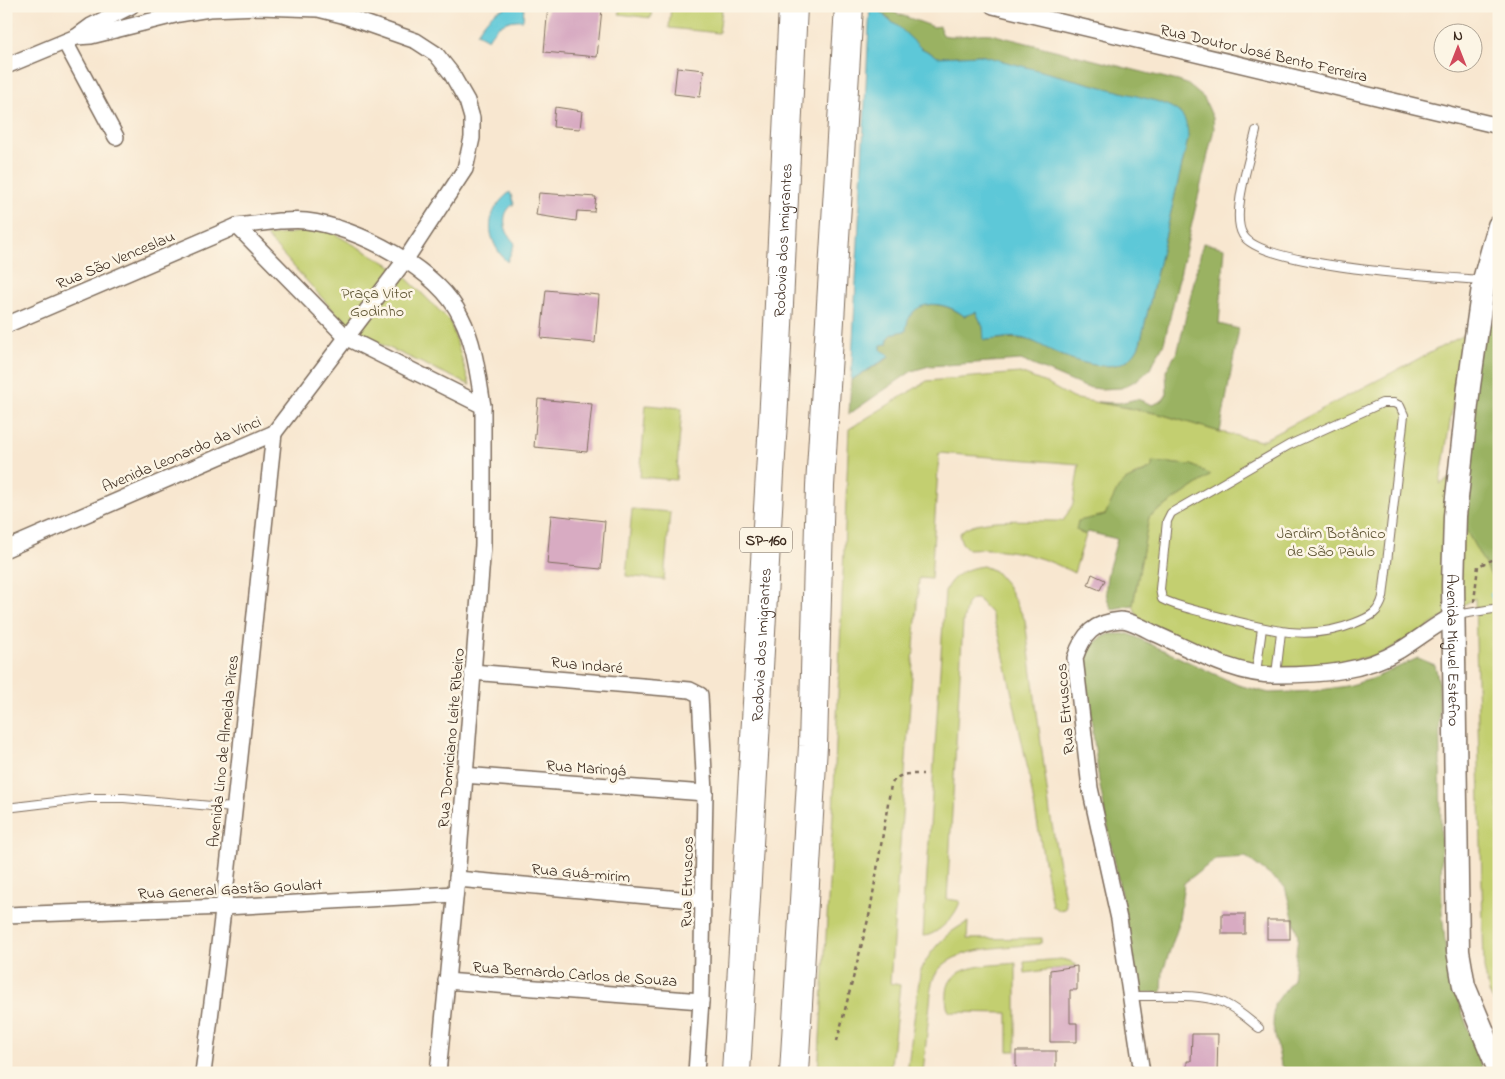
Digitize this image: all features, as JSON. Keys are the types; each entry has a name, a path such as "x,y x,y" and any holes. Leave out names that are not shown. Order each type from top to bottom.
{"highway":[{"name":"Rodovia dos Imigrantes","path":"736,1073 776,368 793,6"},
{"path":"794,1073 813,746 820,486 849,6"}],"main road":[{"name":"Avenida Miguel Estefno","path":"1499,226 1484,280 1469,386 1455,516 1463,614 1458,950 1464,986 1499,1070"}],"street":[{"path":"6,66 70,39 131,6"},
{"name":"Rua Doutor José Bento Ferreira","path":"993,6 1499,126"},
{"name":"Avenida Leonardo da Vinci","path":"6,549 274,433 406,259 465,169 472,138 472,118 467,101 451,73 436,54 416,41 376,25 317,8 208,8 91,36 70,39"},
{"path":"70,39 116,137"},
{"path":"238,226 279,221 306,221 341,228 406,259 437,284 461,316 474,354 482,406"},
{"path":"238,226 346,338 482,406"},
{"name":"Rua São Venceslau","path":"6,325 238,226"},
{"name":"Rua Domiciano Leite Ribeiro","path":"438,1073 456,886 483,544 482,406"},
{"name":"Avenida Lino de Almeida Pires","path":"203,1073 225,907 233,808 274,433"},
{"name":"Rua Etruscos","path":"1142,1073 1119,919 1090,788 1075,658 1080,641 1089,631 1103,624 1123,620 1221,662 1256,673 1276,676 1320,674 1349,670 1378,662 1463,614"},
{"name":"Rua Indaré","path":"472,672 698,692"},
{"name":"Rua Etruscos","path":"696,1073 701,1000 705,793 702,702 698,692"},
{"name":"Rua Maringá","path":"464,775 705,793"},
{"name":"Rua Guá-mirim","path":"456,886 703,901"},
{"name":"Rua General Gastão Goulart","path":"6,914 225,907 456,886"},
{"name":"Rua Bernardo Carlos de Souza","path":"446,981 701,1000"}],"lane":[{"path":"1256,131 1239,212 1243,236 1250,243 1282,254 1347,268 1484,280"},
{"path":"1388,402 1400,406 1404,414 1403,436 1381,606 1375,614 1341,629 1320,633 1281,632 1162,599 1160,589 1169,516 1262,460 1323,428 1374,405 1388,402"},
{"path":"1463,614 1496,609"},
{"path":"1256,673 1262,628"},
{"path":"1276,676 1281,632"},
{"path":"6,808 89,798 124,798 233,808"},
{"path":"1130,996 1178,996 1223,1002 1237,1010 1259,1028"}],"path":[{"path":"1463,614 1478,566 1499,557"},
{"path":"837,1042 870,912 891,785 894,779 902,774 924,774"}],"green space":[{"path":"620,6 652,6 651,18 619,14"},
{"path":"671,6 722,9 719,33 669,28"},
{"path":"887,10 934,27 939,26 943,35 991,34 1178,81 1187,84 1204,98 1213,118 1214,129 1164,343 1150,369 1139,379 1121,388 1100,389 1085,387 1021,360 929,366 912,371 849,414 851,380 887,359 888,354 881,350 881,345 887,343 889,337 894,334 906,331 908,320 913,312 919,307 928,305 946,307 964,316 976,312 983,327 985,340 1010,338 1029,340 1063,356 1089,364 1103,366 1115,365 1126,361 1135,353 1141,340 1188,139 1180,113 1170,107 980,55 938,57 921,48 880,11"},
{"name":"Praça Vitor Godinho","path":"326,229 397,269 450,321 470,385 352,331 266,236"},
{"path":"1203,243 1225,248 1219,324 1239,329 1220,432 1160,414 1097,402 1119,403 1137,399 1153,405 1163,400 1167,394 1166,371 1178,350"},
{"path":"1499,321 1499,590 1457,514 1478,329"},
{"name":"Jardim Botânico de São Paulo","path":"1464,335 1440,484 1499,452 1499,1013 1489,992 1484,968 1475,598 1403,642 1376,656 1283,671 1247,665 1143,624 1137,616 1133,605 1149,517 1211,475 1153,465 1150,469 1133,476 1105,515 1078,522 1080,533 1086,535 1074,573 1036,557 996,549 968,549 962,543 959,535 965,528 990,522 1006,520 1063,521 1073,504 1079,464 939,453 931,579 919,578 890,983 900,985 890,1073 818,1073 833,815 849,429 927,381 1020,373 1046,383 1072,398 1160,414 1220,432 1261,441"},
{"path":"646,405 682,408 676,480 640,477"},
{"path":"1152,462 1192,465 1211,475 1149,517 1133,605 1112,609 1108,601 1106,583 1117,539 1088,532 1086,535 1076,530 1078,521 1105,515 1118,488 1125,481 1152,468"},
{"path":"632,509 670,512 664,580 626,576"},
{"path":"983,566 995,571 1007,585 1025,620 1050,813 1066,905 1064,909 1059,910 1052,906 1028,770 1000,638 991,613 978,599 972,599 967,604 963,622 947,899 960,901 946,924 940,929 923,936 945,591 951,581 960,573 971,568"},
{"path":"1110,634 1129,634 1238,685 1269,693 1315,691 1346,686 1372,679 1418,658 1435,665 1439,683 1442,911 1448,972 1484,1073 1288,1073 1281,1064 1273,1026 1274,1005 1293,979 1298,936 1285,887 1246,857 1216,859 1184,883 1178,927 1163,971 1162,992 1140,993 1099,781 1084,661 1093,644"},
{"path":"968,922 967,939 1042,938 1042,942 1039,944 977,951 948,961 938,971 932,983 923,1073 907,1073 920,973 928,957 939,943 952,931"},
{"path":"1061,959 1070,961 1077,966 1025,973 1024,962"},
{"path":"1016,963 1016,1051 1008,1051 1008,1013 950,1012 947,1006 947,993 949,983 963,971 985,966"}],"water":[{"path":"524,6 523,20 503,24 488,39 477,33 491,15 496,12 508,7"},
{"path":"870,6 878,6 886,18 899,27 921,48 938,57 980,55 1156,101 1176,110 1184,118 1188,139 1141,340 1135,353 1126,361 1115,365 1103,366 1089,364 1063,356 1024,339 1011,337 984,340 983,327 976,312 964,316 956,310 937,305 928,305 920,307 913,312 908,320 906,331 891,335 887,344 881,345 881,350 888,354 889,357 851,380"},
{"path":"510,192 514,204 506,212 505,223 508,234 515,243 507,262 495,244 490,226 495,208"}],"building":[{"path":"548,6 602,9 597,57 544,52"},
{"path":"677,67 704,70 700,97 674,94"},
{"path":"555,107 582,111 580,129 553,127"},
{"path":"539,193 596,197 594,212 577,211 576,221 536,215"},
{"path":"546,290 599,295 595,343 541,338"},
{"path":"538,399 592,404 587,452 534,447"},
{"path":"551,515 605,521 601,569 547,564"},
{"path":"1092,574 1105,580 1100,590 1088,585"},
{"path":"1222,914 1245,914 1245,934 1222,934"},
{"path":"1267,920 1290,920 1290,939 1267,939"},
{"path":"1077,966 1077,990 1070,990 1070,1023 1077,1023 1077,1042 1050,1042 1050,970"},
{"path":"1192,1034 1218,1034 1217,1073 1187,1073 1187,1061 1191,1061"},
{"path":"1016,1051 1056,1051 1056,1073 1016,1073"}],"waterway":[{"path":"1492,595 1499,609"}]}
